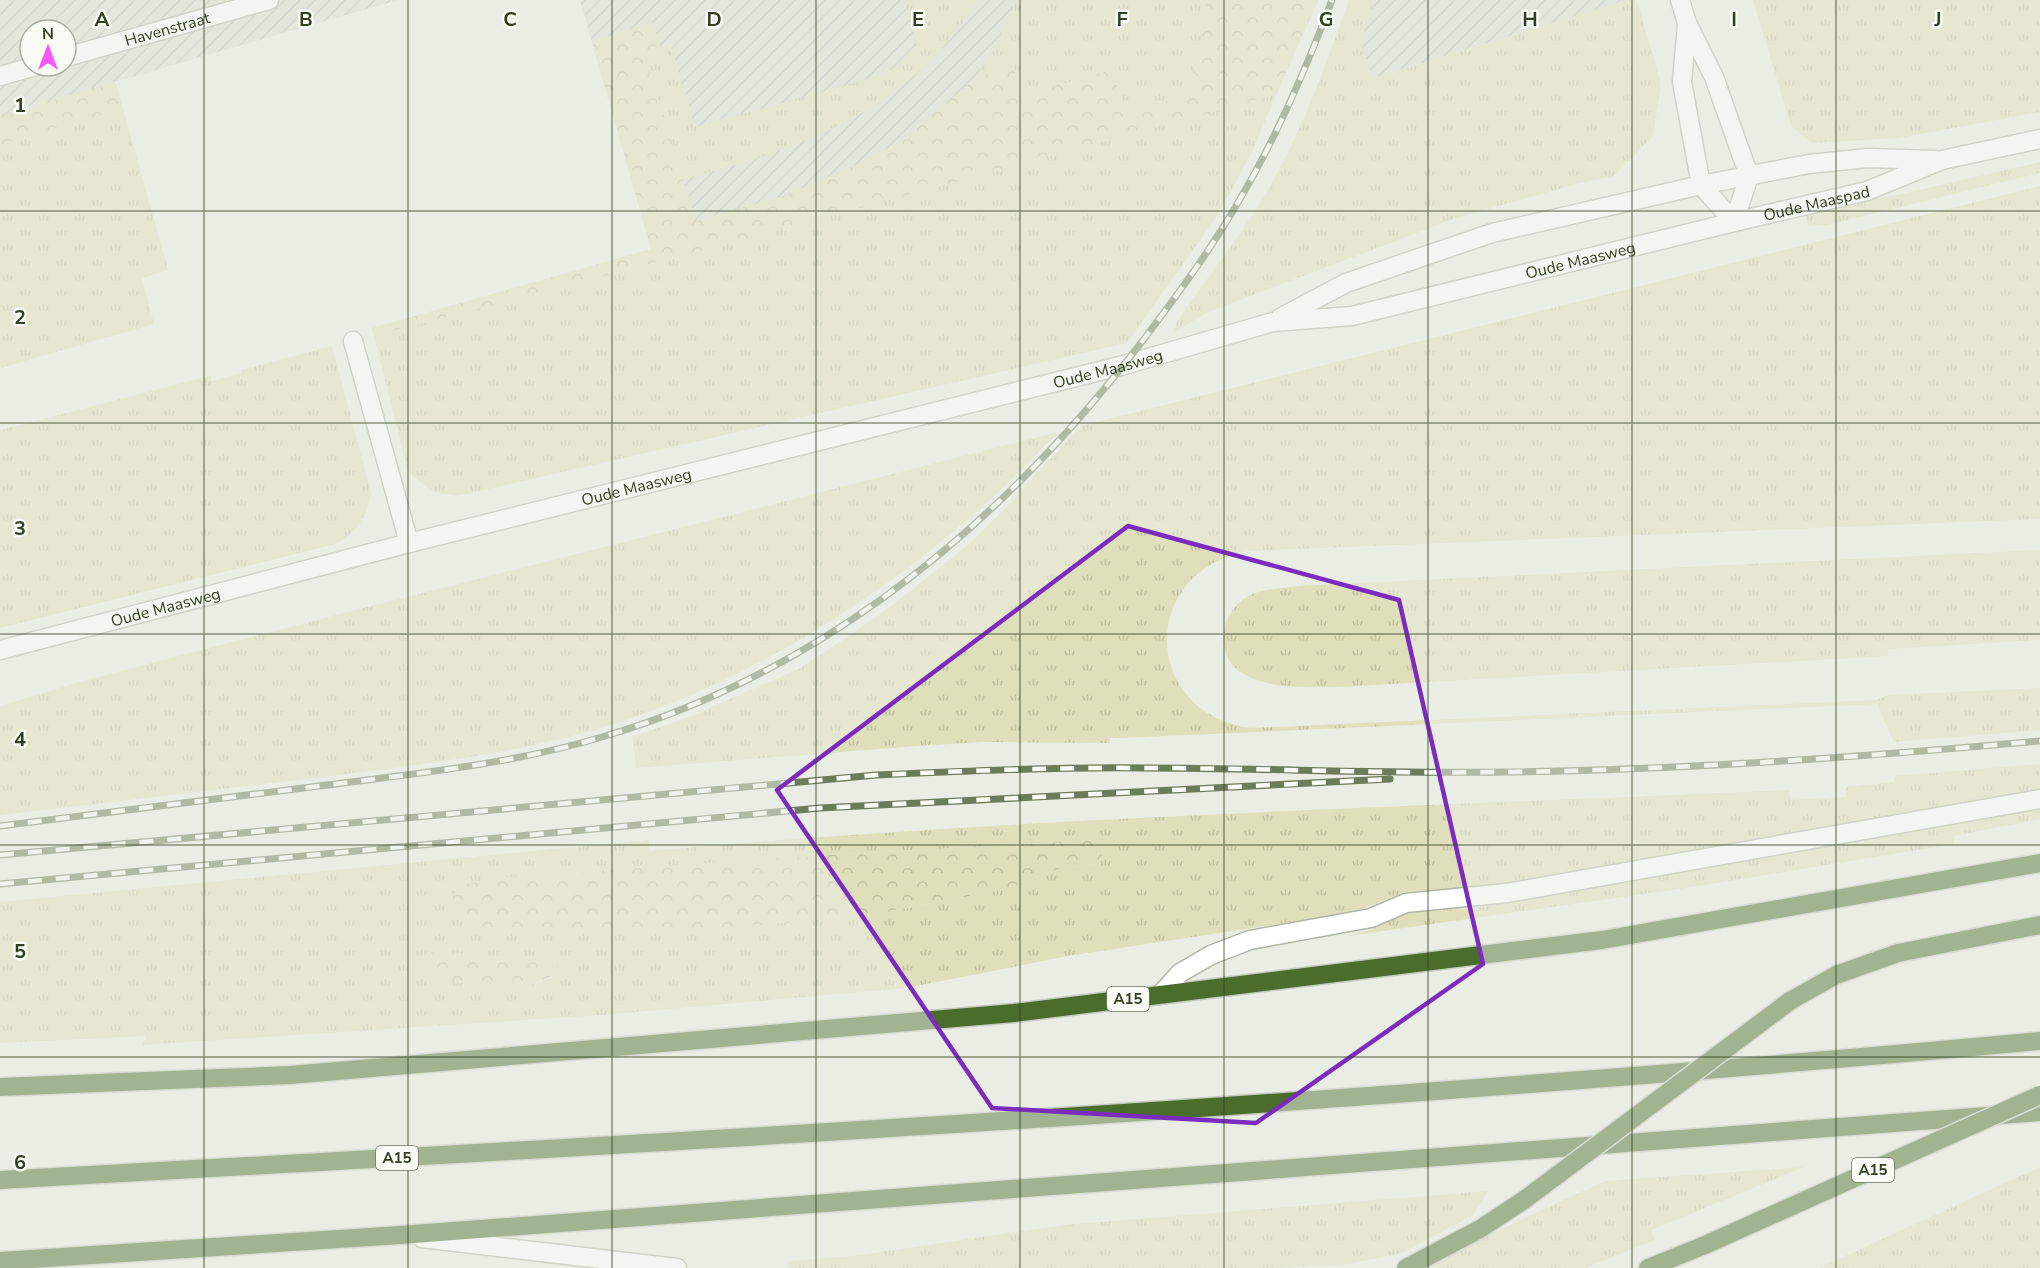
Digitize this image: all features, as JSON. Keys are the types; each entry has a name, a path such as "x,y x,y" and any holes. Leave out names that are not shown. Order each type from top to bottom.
{"highway":[{"name":"A15","path":"0,1087 302,1074 1014,1013 1602,940 2040,863"},
{"path":"1406,1268 1480,1229 1524,1200 1790,1001 1836,975 1898,953 2040,925"},
{"name":"A15","path":"0,1180 806,1135 1386,1093 2040,1041"},
{"name":"A15","path":"1648,1268 1705,1245 2040,1095"},
{"path":"0,1261 400,1235 2040,1112"}],"street":[{"name":"Havenstraat","path":"78,54 269,0"},
{"path":"1680,0 1687,23 1714,77 1749,176 1734,222"},
{"path":"1687,23 1682,82 1701,185 1734,222"},
{"path":"0,76 18,71"},
{"name":"Oude Maaspad","path":"1734,222 1867,191 1942,160 2040,139"},
{"name":"Oude Maaspad","path":"1749,176 1809,164 1868,158 1942,160"},
{"name":"Oude Maasweg","path":"1273,322 1346,283 1492,233 1749,176"},
{"name":"Oude Maasweg","path":"0,650 409,543 1124,365 1273,322 1352,316 1734,222"},
{"path":"353,341 409,543"},
{"path":"1160,995 1180,973 1221,951 1251,940 1371,918 1406,903 1508,893 2040,799"},
{"path":"400,1235 677,1268"}],"highlighted area":[{"path":"1128,526 1399,600 1483,964 1256,1123 992,1108 777,790"}],"shaded area":[{"path":"0,0 398,0 0,115"},
{"path":"580,0 1318,0 1276,95 655,263"},
{"path":"1375,0 1627,0 1370,79 1361,39"}],"green space":[{"path":"905,0 977,0 951,38 921,70 887,97 850,120 769,154 683,180 644,52 670,43 695,127 872,78 897,67 917,45"},
{"path":"1016,0 1206,0 1201,45 1187,95 1126,113 1112,70 1023,95 1013,67 975,78 996,46"},
{"path":"1206,0 1318,0 1276,95 749,238 374,336 372,328 651,249 592,41 653,22 660,46 644,52 696,221 786,195 851,167 903,140 975,78 1013,67 1023,95 1112,70 1126,113 1186,95 1201,45"},
{"path":"1349,0 1375,0 1361,39 1371,79 1627,0 1637,0 1661,84 1653,136 1614,176 1580,183 1456,218 1208,312 1174,332 1177,322 1251,217 1282,165 1307,112"},
{"path":"1753,0 2040,0 2040,112 1899,138 1812,143 1791,126"},
{"path":"115,82 123,108 0,145 0,115"},
{"path":"1276,95 1253,150 1217,216 1127,343 457,496 433,492 408,472 374,336"},
{"path":"123,108 168,270 142,278 154,324 0,368 0,145"},
{"path":"2040,162 2040,173 1827,225 1808,226 1806,216"},
{"path":"2040,186 2040,519 1248,551 1212,564 1187,585 1172,612 1167,642 1173,671 1189,697 1215,717 1251,728 1876,700 1889,695 2040,688 2040,730 1894,742 1877,704 1110,738 1109,743 982,742 636,768 633,737 689,717 799,669 893,605 962,550 996,518 1081,426"},
{"path":"332,346 371,493 364,517 355,529 335,544 0,628 0,430 210,376 212,381 241,373 241,370"},
{"path":"1058,432 1010,481 958,528 902,572 842,614 781,651 717,683 652,710 553,741 448,760 0,815 0,706 83,681 336,615"},
{"path":"2040,550 2040,640 1888,649 1888,656 1338,687 1301,687 1264,682 1242,673 1233,666 1224,647 1225,626 1229,615 1244,599 1263,591 1298,586"},
{"path":"2040,764 2040,789 1503,885 1405,892 1351,913 1068,956 906,988 601,1015 142,1045 146,1036 0,1043 0,902 649,840 649,851 791,839 1219,814 1789,790 1790,800 1846,797 1846,787 1894,782 1895,776","holes":["1096,840 1103,851 1099,864 1060,868 1005,889 872,915 500,878 793,857","437,951 507,958 553,958 552,978 524,987 477,986"]},
{"path":"2040,808 2040,819 1953,836 1954,844 1686,888 1347,936 1371,930 1411,910 1465,909 1507,903"},
{"path":"1096,840 1103,851 1099,864 1060,868 1005,889 872,915 750,926 587,930 485,927 458,918 454,910 453,894 463,885 500,878 793,857"},
{"path":"437,951 507,958 553,958 558,965 558,974 524,987 477,986 433,977 423,967 422,959 426,953"},
{"path":"1804,1167 1651,1230 1655,1240 1585,1268 1417,1268 1605,1181"},
{"path":"2040,1167 2040,1268 1819,1268"},
{"path":"1488,1191 1473,1215 1402,1253 1348,1264 1275,1268 791,1268 787,1264 788,1261 853,1256 1064,1225"}],"railway":[{"path":"0,826 431,772 534,754 602,737 684,708 762,673 835,630 904,582 970,528 1032,469 1090,406 1144,339 1206,253 1254,175 1290,102 1332,0"},
{"path":"0,855 876,775 1111,768 1413,772 1569,771 1771,762 2040,741"},
{"path":"0,884 820,808 1390,779"}]}
